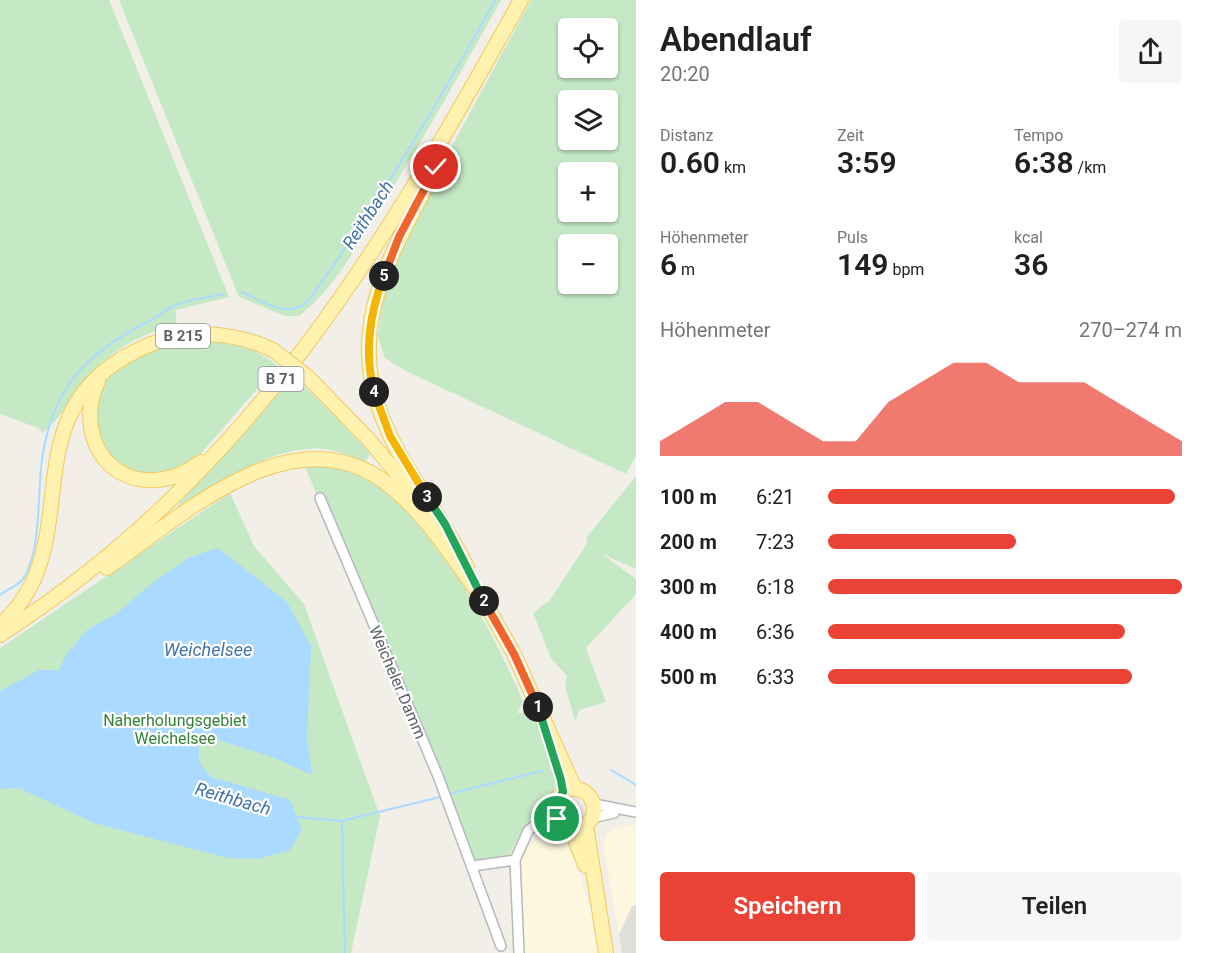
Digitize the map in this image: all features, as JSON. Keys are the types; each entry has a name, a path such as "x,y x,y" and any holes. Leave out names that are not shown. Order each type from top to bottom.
{"main road":[{"name":"B 71","path":"0,635 53,599 133,536 225,445 279,382 334,309 405,203 521,0"},
{"path":"448,131 436,167 399,237 375,297 369,321 369,362 378,405 390,436 445,524 484,601"},
{"name":"B 215","path":"101,376 134,351 175,337 200,334 237,337 273,350 308,377 354,423 408,485 446,537 514,654 544,722 569,791"},
{"path":"101,376 92,394 90,429 99,452 113,467 127,476 147,481 182,474 225,445"},
{"path":"0,626 24,598 38,572 47,540 53,466 61,434 74,404 101,376"},
{"path":"53,599 97,575 237,480 271,466 321,458 353,466 386,483 420,515 484,601"},
{"path":"596,893 565,825 554,808 569,791 586,792 591,816 596,893 606,953"},
{"path":"565,825 591,816"}],"street":[{"name":"Weicheler Damm","path":"320,498 442,788 501,946"},
{"path":"519,953 515,860 528,831 554,808"},
{"path":"591,816 636,812"},
{"path":"528,831 546,822 565,825"},
{"path":"473,866 515,860"}],"shaded area":[{"path":"636,825 636,905 632,906 619,935 603,843 606,834 612,829"},
{"path":"544,833 569,838 592,915 598,953 519,953 515,860"},
{"path":"636,905 636,953 622,953 619,935 632,906"}],"green space":[{"path":"0,0 109,0 229,297 175,310 177,325 147,334 121,348 98,366 57,418 42,433 38,428 0,414"},
{"path":"119,0 501,0 430,125 347,262 325,291 299,316 285,316 239,297"},
{"path":"531,0 636,0 636,456 626,474 406,371 385,358 378,337 385,283 405,239 443,169 453,144"},
{"path":"184,341 234,345 257,352 277,366 197,458 162,472 138,471 127,467 116,461 96,434 94,421 100,391 111,376 138,357"},
{"path":"294,377 370,453 366,462 331,450 291,451 250,466 176,507"},
{"path":"323,463 353,474 389,492 405,503 417,516 453,570 496,643 523,702 517,713 532,711 552,760 555,786 552,798 545,808 526,825 507,860 473,866 304,464"},
{"path":"636,476 636,569 602,554 636,579 636,594 586,648 606,702 579,710 575,721 565,686 567,676 551,658 533,613 550,600 586,545 587,537"},
{"name":"Naherholungsgebiet Weichelsee","path":"230,493 254,546 304,604 380,816 351,953 0,953 0,648"}],"water":[{"name":"Weichelsee","path":"218,548 287,602 311,646 307,737 312,775 272,757 212,738 199,743 199,762 211,777 290,800 302,830 289,851 256,859 228,858 94,823 19,788 0,789 0,691 39,670 59,670 66,655 87,630 116,614 150,585 188,558"}],"waterway":[{"name":"Reithbach","path":"242,292 267,304 285,309 293,309 309,300 406,153 495,0"},
{"name":"Reithbach","path":"0,595 20,582 30,565 38,524 45,441 52,417 74,378 107,346 168,309 186,302 223,294"},
{"path":"611,770 636,785"},
{"path":"449,794 542,771"},
{"path":"342,821 444,796"},
{"name":"Reithbach","path":"297,817 342,821 345,953"}],"route":[{"path":"436,167 399,237 375,297 369,321 368,343 373,388 390,436 406,465 445,524 528,684 544,722 561,780 563,792 556,800 554,808 557,819"}]}
